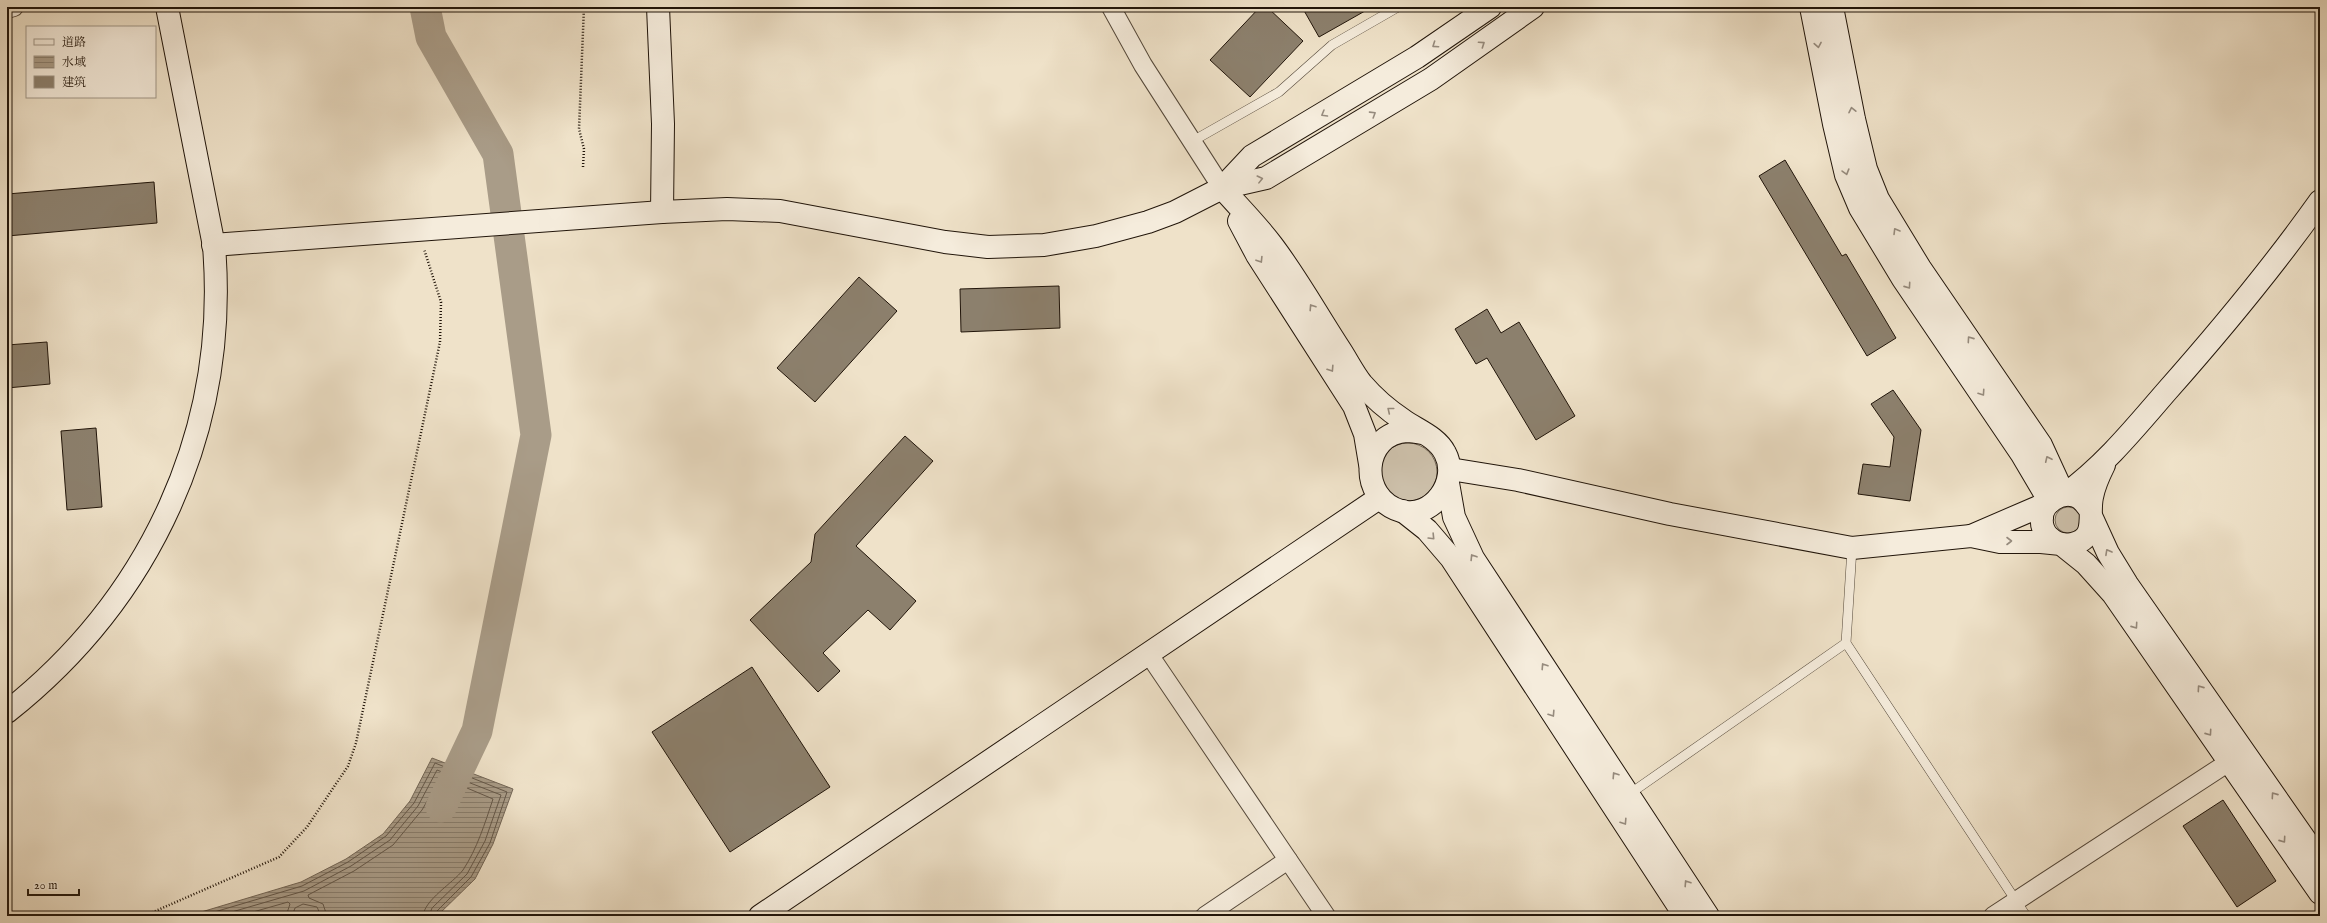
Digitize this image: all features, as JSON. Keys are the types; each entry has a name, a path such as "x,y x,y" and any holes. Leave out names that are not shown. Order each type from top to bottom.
{"main road":[{"path":"7,712 46,679 88,636 132,577 163,523 187,461 208,374 217,304 213,245 167,7"},
{"path":"658,7 663,124 662,212"},
{"path":"1222,188 1252,156 1417,57 1490,7"},
{"path":"213,245 638,213 727,209 780,211 945,242 988,247 1018,247 1067,242 1122,230 1174,212 1222,188 1266,178 1431,79 1533,7"},
{"path":"1811,7 1834,124 1846,175 1860,208 1900,274 2022,453 2057,498"},
{"path":"1832,7 1854,119 1866,169 1878,199 1903,241 2041,445 2057,498"},
{"path":"1222,188 1272,245 1362,384 1383,405 1422,433 1436,441 1446,453 1454,517 1466,545 1708,916"},
{"path":"1222,188 1257,255 1354,406 1365,434 1370,464 1370,482 1379,498 1389,507 1403,511 1417,511 1430,506 1441,496 1449,476"},
{"path":"1971,536 2057,498 2088,477 2111,455 2238,307 2320,201"},
{"path":"1370,464 1377,447 1391,436 1406,431 1422,433"},
{"path":"1449,476 1518,480 1678,516 1852,548 1971,536 2000,542 2042,542 2061,544 2076,543 2083,539 2090,529 2096,482 2111,455"},
{"path":"2320,861 2127,584 2108,553 2084,501 2075,496 2057,498 2042,518 2046,535 2061,544 2086,564 2113,594 2320,893"},
{"path":"760,916 1379,498"},
{"path":"1403,511 1426,530 1451,558 1685,916"}],"street":[{"path":"7,9 14,7"},
{"path":"1111,7 1143,65 1191,142 1222,188"},
{"path":"1148,653 1326,916"},
{"path":"1993,916 2021,909 2229,762"},
{"path":"1205,916 1288,860"}],"lane":[{"path":"1191,142 1279,92 1332,45 1398,7"},
{"path":"1852,548 1846,644 2021,909"},
{"path":"1628,795 1846,644"}],"path":[{"path":"583,167 584,149 578,129 584,7"},
{"path":"144,916 279,857 307,827 348,766 356,743 440,342 441,302 417,230"}],"shaded area":[{"path":"1408,443 1419,445 1432,456 1435,461 1437,472 1435,483 1424,496 1419,499 1408,501 1397,499 1384,488 1381,483 1379,472 1381,461 1392,448 1397,445"},
{"path":"2068,507 2077,511 2081,520 2077,529 2068,533 2059,529 2055,520 2059,511"}],"water":[{"path":"432,758 513,789 493,844 475,879 437,916 323,916 304,913 297,916 188,916 301,882 346,859 383,834 410,801"}],"building":[{"path":"1260,7 1267,7 1303,41 1250,97 1210,60"},
{"path":"1302,7 1372,7 1319,37"},
{"path":"1785,160 1842,256 1846,254 1896,338 1867,356 1759,176"},
{"path":"154,182 157,223 7,236 7,194"},
{"path":"859,277 897,311 815,402 777,368"},
{"path":"1059,286 1060,328 961,332 960,289"},
{"path":"1487,309 1501,333 1519,322 1575,416 1536,440 1487,358 1476,364 1455,329"},
{"path":"47,342 50,384 7,388 7,345"},
{"path":"1893,390 1921,430 1910,501 1858,494 1863,464 1890,467 1894,437 1871,404"},
{"path":"96,428 102,507 67,510 61,431"},
{"path":"905,436 933,461 856,546 916,601 890,630 868,610 823,653 840,671 818,692 750,620 811,562 815,534"},
{"path":"752,667 830,787 730,852 652,732"},
{"path":"2223,800 2276,881 2237,907 2183,826"}],"waterway":[{"path":"425,7 431,37 498,154 536,435 477,731 441,807"}]}
